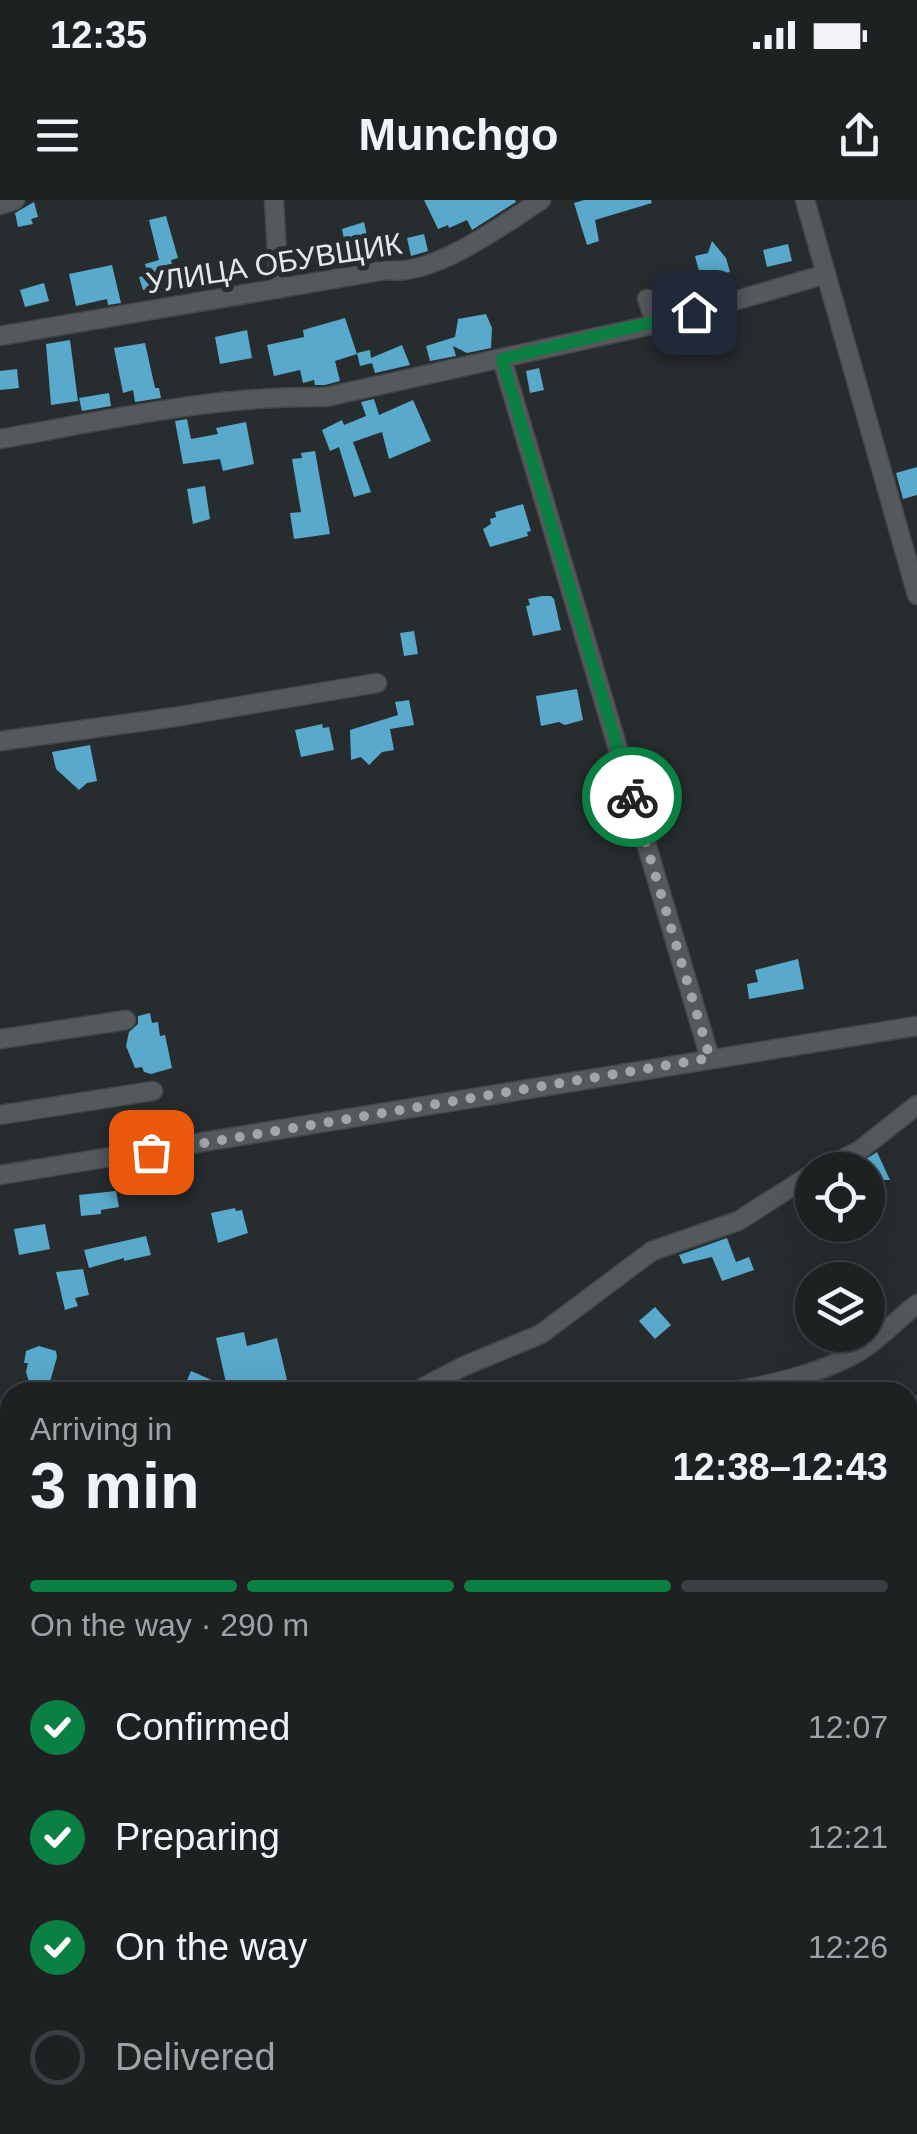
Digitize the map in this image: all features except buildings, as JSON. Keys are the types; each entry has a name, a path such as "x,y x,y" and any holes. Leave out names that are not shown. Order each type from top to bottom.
{"street":[{"path":"0,206 15,200"},
{"name":"УЛИЦА ОБУВЩИК","path":"0,336 418,268 495,230 541,200"},
{"path":"804,200 917,595"},
{"path":"269,202 279,289"},
{"path":"0,438 198,404 300,395 326,397 656,324 826,274"},
{"path":"647,300 656,324"},
{"path":"502,359 710,1058"},
{"path":"0,741 377,683"},
{"path":"0,1039 126,1020"},
{"path":"0,1175 917,1026"},
{"path":"0,1115 153,1091"},
{"path":"856,1152 917,1105"},
{"path":"432,1382 540,1334 652,1251 738,1221 795,1185"},
{"path":"770,1382 849,1357 917,1304"}],"way so far":[{"path":"151,1152 710,1058 632,797"}],"route":[{"path":"632,797 502,359 694,312"}]}
